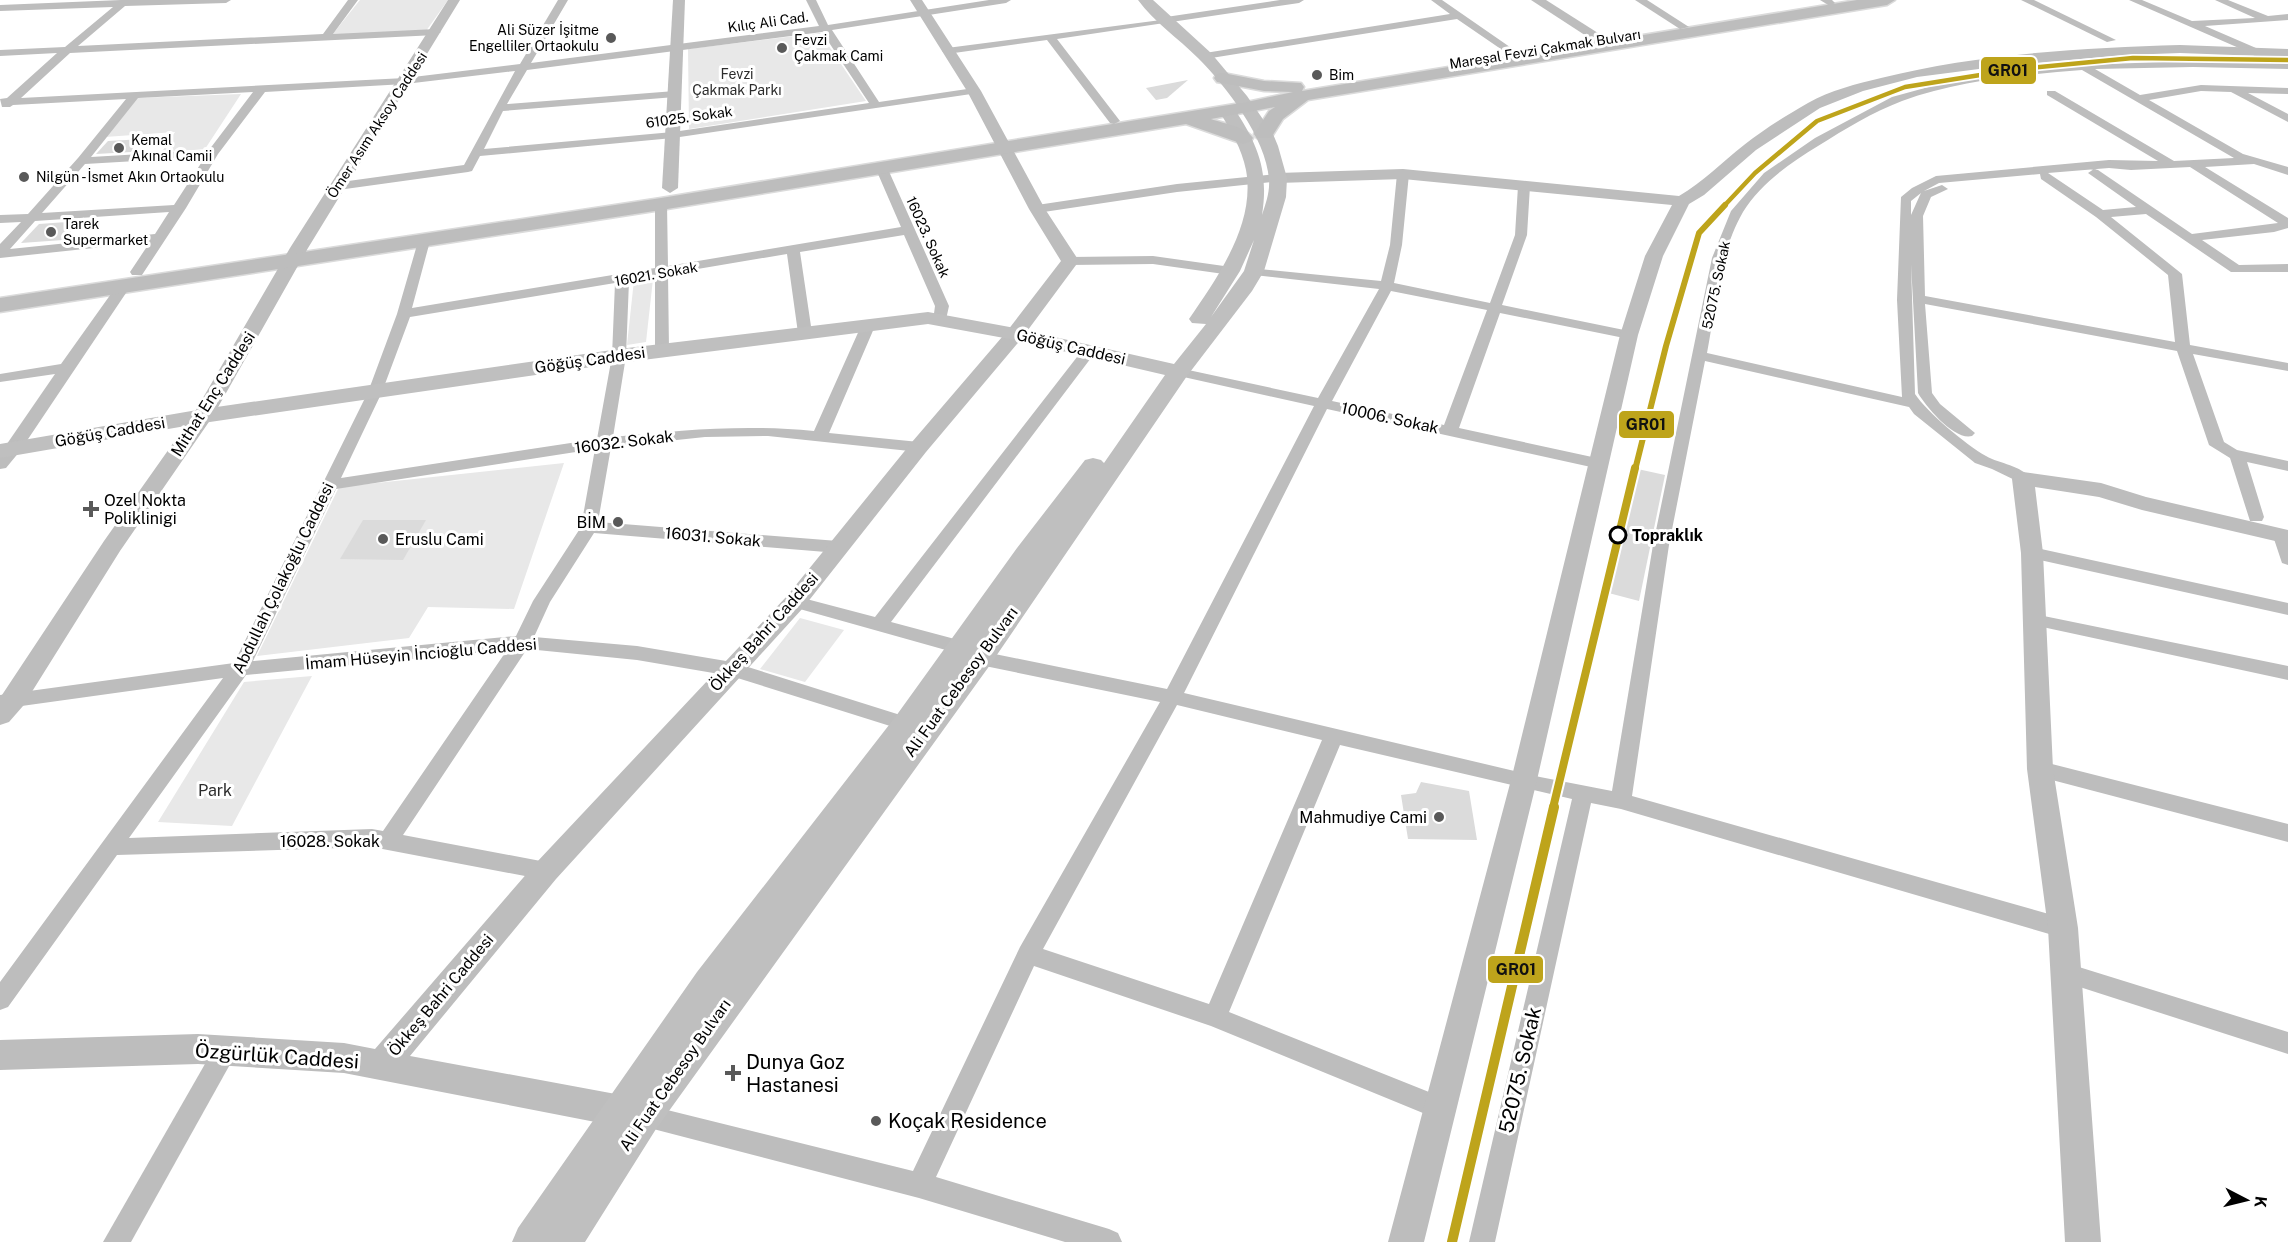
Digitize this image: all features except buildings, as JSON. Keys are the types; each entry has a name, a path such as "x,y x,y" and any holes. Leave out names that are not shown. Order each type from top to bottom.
{"main road":[{"path":"1135,0 1205,56 1223,78 1234,105"},
{"path":"532,1242 632,1113 709,983 906,724 970,652 1242,271 1254,208 1267,179 1254,136 1234,105 1191,58 1145,0"},
{"name":"Mareşal Fevzi Çakmak Bulvarı","path":"1312,91 1515,54 1849,0"},
{"path":"295,255 423,241 813,170 1003,143 1312,91 1887,0"},
{"path":"1223,78 1264,86 1312,91"},
{"path":"0,293 130,279 665,196 881,167 1114,121 1175,115 1201,120 1233,132 1254,136 1280,111 1312,91"},
{"path":"1175,115 1198,99"},
{"path":"0,305 130,279"},
{"name":"Göğüş Caddesi","path":"4,454 203,416 662,350 928,318 1015,334 1171,370"},
{"name":"Ali Fuat Cebesoy Bulvarı","path":"562,1242 632,1113 970,652"}],"street":[{"path":"26,7 37,0"},
{"path":"0,8 226,0"},
{"path":"326,37 353,0"},
{"name":"Ömer Asım Aksoy Caddesi","path":"295,255 454,0"},
{"path":"338,186 468,168 478,153 499,108 563,0"},
{"path":"662,350 665,196 673,135 679,0"},
{"path":"811,0 825,28 875,104"},
{"path":"915,0 974,91 1037,209 1070,261 1153,260 1387,286 1629,334"},
{"name":"Kılıç Ali Cad.","path":"5,102 405,81 677,49 926,14 1006,0"},
{"path":"1236,0 1245,8"},
{"path":"947,51 1299,0"},
{"path":"1436,0 1515,54"},
{"path":"1537,0 1602,40"},
{"path":"1640,0 1684,27"},
{"path":"2026,0 2111,40"},
{"path":"2134,0 2252,50 2280,59 2288,78"},
{"path":"2220,0 2268,20"},
{"path":"0,110 5,102 125,2"},
{"path":"1205,56 1460,15"},
{"path":"2191,24 2288,17"},
{"path":"0,53 436,32"},
{"path":"1050,37 1114,121"},
{"path":"1406,1242 1524,780 1629,334 1654,256 1682,201 1698,192 1751,147 1815,105 1858,88 1917,73 2076,62 2148,50 2252,50"},
{"name":"52075. Sokak","path":"1621,801 1661,545 1719,258 1731,222 1750,196 1799,152 1874,109 1907,96 2076,62 2181,63 2280,59 2288,66"},
{"path":"2076,62 2239,156 2288,171"},
{"path":"4,454 180,208 213,153 262,88"},
{"path":"2140,98 2201,88 2288,91"},
{"path":"2232,89 2288,119"},
{"name":"61025. Sokak","path":"478,153 673,135 974,91"},
{"path":"2052,93 2171,164"},
{"path":"499,108 675,94"},
{"path":"0,253 82,161 135,95"},
{"path":"82,161 213,153"},
{"path":"2253,161 2131,166 2109,164 1936,180 1916,191 1905,200 1904,300 1907,388 1914,404 1926,417 1981,460 1998,465 2022,479 2125,491 2256,517 2286,532"},
{"path":"2188,238 2274,228 2288,224 2190,162"},
{"path":"1998,465 1993,454 1934,407 1925,393 1918,299 1917,216 1926,195 1962,185 2118,170 2131,166"},
{"name":"16023. Sokak","path":"881,167 942,306 940,321"},
{"path":"2094,172 2236,269 2288,268"},
{"path":"1037,209 1178,188 1267,179 1403,174 1682,201"},
{"path":"919,1185 1028,954 1172,697 1323,403 1387,286 1396,245 1403,174"},
{"path":"2045,177 2100,214 2175,274 2183,347 2217,445 2237,456 2288,466"},
{"path":"1450,431 1521,235 1524,186"},
{"path":"0,219 180,208"},
{"path":"2100,214 2150,210"},
{"name":"16021. Sokak","path":"404,314 909,230"},
{"path":"0,253 159,237"},
{"name":"Abdullah Çolakoğlu Caddesi","path":"0,1000 240,669 375,392 404,314 423,241"},
{"path":"793,250 805,333"},
{"name":"Mithat Enç Caddesi","path":"5,705 203,416 295,255"},
{"name":"Ökkeş Bahri Caddesi","path":"382,1065 546,871 795,602 919,447 1015,334 1070,261"},
{"path":"388,841 522,642 542,600 589,527 619,356 622,279"},
{"path":"1918,299 2183,347 2287,370"},
{"path":"820,435 868,326"},
{"path":"879,625 1089,351"},
{"path":"1701,356 1914,404"},
{"path":"0,378 66,368"},
{"name":"10006. Sokak","path":"1171,370 1600,464"},
{"name":"16032. Sokak","path":"330,485 604,443 705,432 768,431 919,447"},
{"path":"2237,456 2256,517"},
{"path":"2022,479 2032,553 2040,769 2063,928 2083,1242"},
{"path":"2101,490 2142,503 2286,532"},
{"name":"16031. Sokak","path":"589,527 838,548"},
{"path":"2286,532 2288,560"},
{"path":"2032,553 2288,609"},
{"path":"795,602 970,652 1172,697 1582,794 1621,801 2063,928"},
{"path":"2034,620 2288,673"},
{"name":"İmam Hüseyin İncioğlu Caddesi","path":"5,705 240,669 522,642 637,653 732,669 906,724"},
{"path":"1215,1017 1334,735"},
{"path":"2040,769 2288,833"},
{"name":"52075. Sokak","path":"1482,1242 1582,794"},
{"name":"16028. Sokak","path":"111,847 372,838 546,871"},
{"path":"1028,954 1215,1017 1440,1108"},
{"path":"2066,973 2288,1043"},
{"path":"116,1242 225,1051"},
{"name":"Özgürlük Caddesi","path":"0,1055 225,1051 344,1058 632,1113"},
{"path":"632,1113 919,1185 1109,1242"}],"green space":[{"path":"360,0 448,0 426,31 332,35"},
{"name":"Fevzi Çakmak Parkı","path":"820,33 866,101 689,129 688,49"},
{"path":"241,94 205,149 161,153 175,132 105,137 137,98"},
{"path":"653,279 646,342 627,345 634,280"},
{"path":"564,463 514,609 428,607 409,638 257,656 339,487"},
{"path":"800,618 844,630 805,682 760,669"},
{"name":"Park","path":"312,676 232,826 158,822 244,682"}],"transit line":[{"name":"GR01","path":"1452,1242 1604,592 1666,346 1699,233 1755,173 1817,121 1905,87 2018,69 2133,58 2288,60"}],"place":[{"name":"Ali Süzer İşitme Engelliler Ortaokulu","path":"611,38"},
{"name":"Fevzi Çakmak Cami","path":"782,48"},
{"name":"Bim","path":"1317,75"},
{"name":"Kemal Akınal Camii","path":"119,148"},
{"name":"Nilgün - İsmet Akın Ortaokulu","path":"24,177"},
{"name":"Tarek Supermarket","path":"51,232"},
{"name":"Ozel Nokta Poliklinigi","path":"91,509"},
{"name":"BİM","path":"618,522"},
{"name":"Topraklık","path":"1618,535"},
{"name":"Eruslu Cami","path":"383,539"},
{"name":"Mahmudiye Cami","path":"1439,817"},
{"name":"Dunya Goz Hastanesi","path":"733,1073"},
{"name":"Koçak Residence","path":"876,1121"}]}
